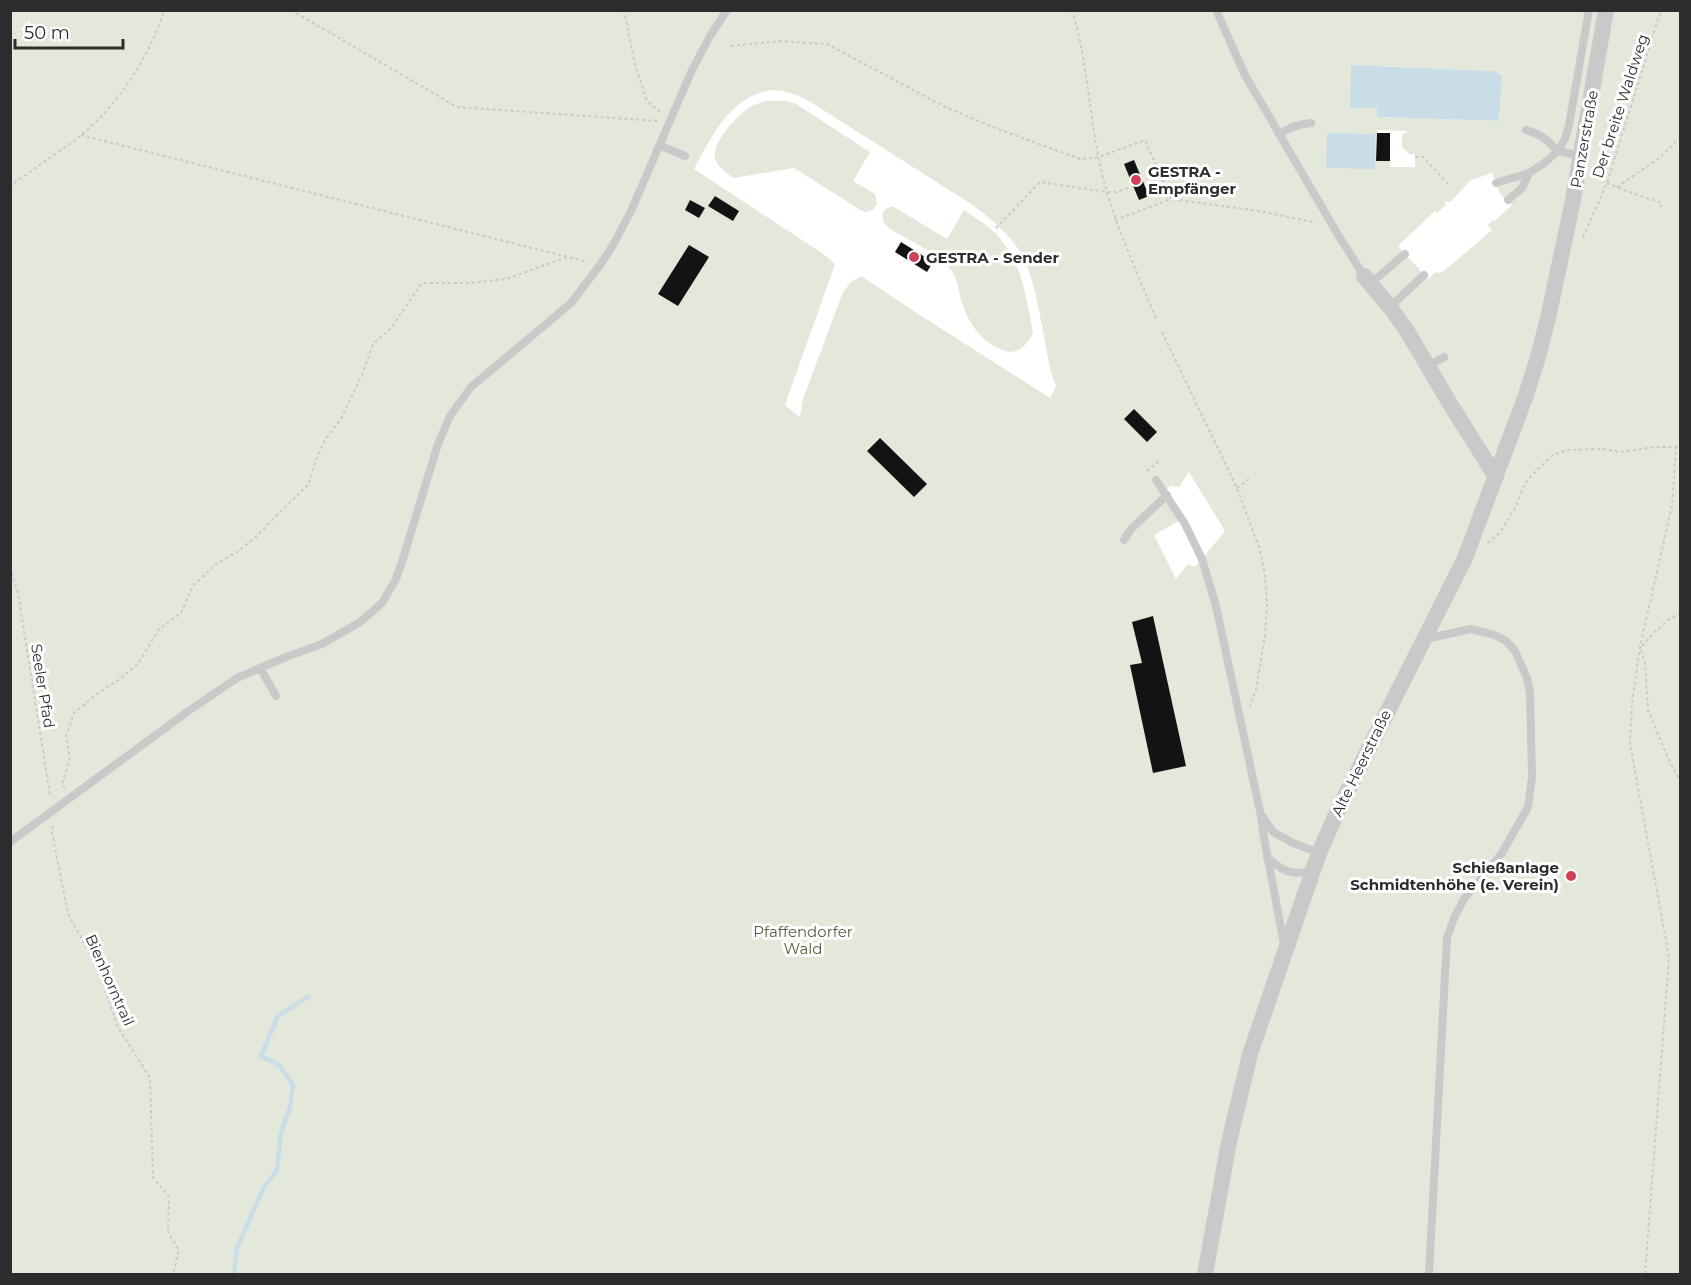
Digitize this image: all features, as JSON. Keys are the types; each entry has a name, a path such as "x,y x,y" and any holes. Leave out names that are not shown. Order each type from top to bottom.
{"street":[{"name":"Panzerstraße","path":"1559,267 1606,10"},
{"name":"Alte Heerstraße","path":"1205,1275 1229,1142 1250,1054 1285,951 1317,861 1343,800 1465,558 1525,398 1538,357 1559,267"},
{"path":"1367,280 1407,331 1496,477"}],"lane":[{"path":"10,842 237,678 322,644 360,622 382,603 401,565 438,444 450,416 471,387 572,303 614,245 698,57 727,10"},
{"path":"1215,10 1245,75 1367,280 1405,254"},
{"path":"1496,183 1529,173 1558,151 1565,139 1589,10"},
{"path":"1279,134 1300,124 1311,123"},
{"path":"1526,130 1535,132 1558,151 1581,156"},
{"path":"659,145 686,156"},
{"path":"1508,200 1521,188 1529,173"},
{"path":"1390,307 1424,275"},
{"path":"1428,366 1444,357"},
{"path":"1156,480 1185,524 1202,559 1216,606 1262,816 1267,857 1285,951"},
{"path":"1124,540 1138,522 1167,495"},
{"path":"1425,639 1471,629 1495,635 1506,641 1515,651 1527,678 1530,693 1532,750 1532,777 1528,807 1502,853 1464,899 1454,918 1448,938 1429,1275"},
{"path":"260,668 276,696"},
{"path":"1262,816 1273,832 1293,843 1317,861 1303,873 1291,873 1278,867 1267,857"}],"path":[{"path":"10,187 81,135 105,111 125,87 153,39 164,10"},
{"path":"291,10 457,107 655,122 670,120"},
{"path":"624,10 634,65 646,101 670,120"},
{"path":"1072,10 1080,36 1099,157 1107,192 1115,220 1157,321"},
{"name":"Der breite Waldweg","path":"1581,239 1607,183 1661,10"},
{"path":"731,46 780,41 827,44 945,106 998,129 1080,159 1099,157 1145,140 1171,199"},
{"path":"81,135 600,265"},
{"path":"1617,187 1658,159 1680,138"},
{"path":"1415,157 1423,157 1449,185"},
{"path":"996,228 1040,182 1107,192 1116,192 1130,187"},
{"path":"1607,183 1662,203 1659,210"},
{"path":"1115,220 1171,199 1259,211 1313,222 1327,215"},
{"path":"72,797 62,785 70,758 66,736 74,713 138,664 159,629 181,613 193,586 216,564 237,552 257,536 309,484 315,462 325,440 342,417 373,344 391,328 422,283 470,283 506,279 567,257"},
{"path":"1162,332 1237,488 1260,550 1267,605 1265,636 1256,689 1242,722"},
{"path":"1486,545 1500,532 1515,508 1525,484 1553,455 1567,450 1604,449 1621,452 1655,447 1678,447 1672,506 1640,647 1632,703 1630,744 1670,957 1645,1275"},
{"path":"1148,471 1160,460"},
{"path":"1237,488 1250,478"},
{"path":"1243,503 1247,502"},
{"name":"Seeler Pfad","path":"10,567 18,593 50,795 59,807"},
{"path":"1640,647 1674,616 1680,615"},
{"path":"1640,647 1645,663 1648,710 1680,781"},
{"name":"Bienhorntrail","path":"46,816 53,823 52,833 68,914 98,969 118,1027 150,1078 153,1177 169,1197 168,1232 179,1250 173,1275"}],"green space":[{"name":"Pfaffendorfer Wald","path":"10,11 1680,11 1680,1274 11,1274","holes":["1351,65 1494,71 1502,77 1499,121 1378,117 1377,108","770,90 795,94 968,202 1004,231 1021,253 1033,283 1050,369 1056,386 1050,398 861,276 851,282 843,292 803,399 800,417 785,405 835,264 822,253 694,169 723,120 743,101","1377,130 1408,131 1402,135 1402,147 1409,154 1415,155 1415,167 1390,167 1390,161 1376,161","1492,173 1500,194 1512,205 1488,225 1492,230 1444,271 1436,272 1428,279 1398,246 1435,211 1437,213 1446,205 1444,203 1446,201 1450,202 1471,180","1189,472 1225,531 1195,567 1188,564 1176,579 1154,535 1182,519 1165,491 1170,486 1179,487"]},
{"path":"767,101 787,101 796,104 870,152 853,181 875,194 877,204 873,210 862,211 794,168 733,178 721,168 715,155 724,133 746,110"},
{"path":"890,207 894,207 947,239 964,210 994,232 1013,257 1022,282 1033,333 1025,345 1018,350 1005,351 988,342 975,330 966,314 953,273 932,253 886,225 883,213"}],"water":[{"path":"1351,65 1494,71 1502,76 1499,121 1377,117 1377,108 1350,108"},
{"path":"1327,133 1375,134 1375,169 1326,168"}],"building":[{"path":"1377,133 1390,133 1390,161 1376,161"},
{"name":"GESTRA - Empfänger","path":"1134,160 1149,196 1139,200 1124,164"},
{"path":"715,196 739,211 733,221 708,206"},
{"path":"690,200 705,208 699,218 685,210"},
{"name":"GESTRA - Sender","path":"901,242 933,262 927,272 895,252"},
{"path":"689,245 709,257 678,306 658,294"},
{"path":"1134,409 1157,432 1147,442 1124,419"},
{"path":"880,438 927,484 914,497 867,451"},
{"path":"1153,616 1186,766 1153,773 1130,665 1142,663 1132,622"}],"waterway":[{"path":"234,1274 237,1248 263,1189 277,1170 281,1133 290,1107 293,1085 279,1065 261,1056 278,1016 309,996"}],"place":[{"name":"GESTRA - Empfänger","path":"1136,180"},
{"name":"GESTRA - Sender","path":"914,257"},
{"name":"Schießanlage Schmidtenhöhe (e. Verein)","path":"1571,876"}]}
